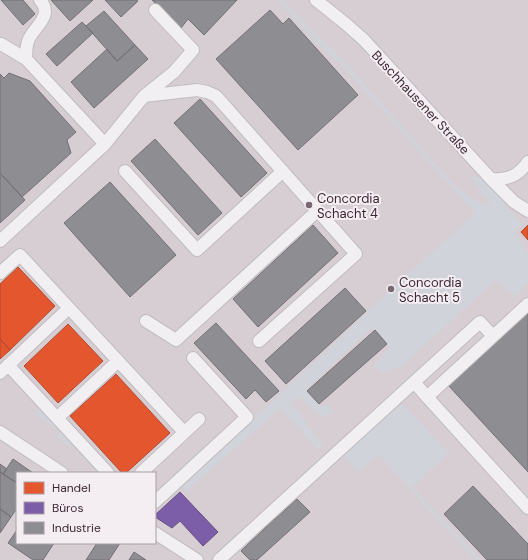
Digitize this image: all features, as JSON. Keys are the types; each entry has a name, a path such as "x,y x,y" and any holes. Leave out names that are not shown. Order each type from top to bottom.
{"street":[{"path":"26,59 28,42 44,19 44,4 40,0"},
{"name":"Buschhausener Straße","path":"316,0 364,40 491,179 514,202 528,211"},
{"path":"0,241 105,144 144,96 174,72 193,50 155,10"},
{"path":"0,45 1,44 26,59 105,144"},
{"path":"144,96 197,90 208,92 216,96 356,254 259,341"},
{"path":"491,179 510,178 521,171 528,162"},
{"path":"125,171 197,250 283,171"},
{"path":"146,322 176,340 317,210"},
{"path":"0,273 20,254 184,432"},
{"path":"427,397 528,304"},
{"path":"69,308 4,369 57,418 107,472"},
{"path":"219,560 480,322 493,336"},
{"path":"156,501 248,417 193,358"},
{"path":"57,418 118,361"},
{"path":"414,382 528,508"},
{"path":"141,472 199,419"},
{"path":"0,432 60,472"},
{"path":"156,534 197,560"}],"shaded area":[{"path":"0,0 528,0 528,560 0,560"},
{"path":"278,0 283,0 343,60 455,186 480,203 492,206 468,174 482,178 523,225 515,232 528,254 528,283 515,297 496,279 404,365 384,373 373,367 390,347 372,328 306,390 319,406 329,405 333,412 322,417 298,396 292,404 323,445 318,450 280,408 186,492 182,487 396,285 475,213 339,62 328,54"},
{"path":"402,404 449,453 412,487 481,560 475,560 379,455 358,472 342,455"},
{"path":"40,408 72,441 69,446 56,437 60,431 35,415"}],"building: Handel":[{"path":"528,225 528,240 521,232"},
{"path":"18,267 55,306 10,350 0,339 0,284"},
{"path":"68,324 103,361 58,403 24,366"},
{"path":"0,339 10,350 0,359"},
{"path":"116,374 170,433 127,472 121,472 70,416"}],"building: Büros":[{"path":"180,492 218,532 203,546 180,521 172,528 156,518 156,514"}],"building: Industrie":[{"path":"1,0 23,0 35,14 23,25"},
{"path":"51,0 93,0 70,21"},
{"path":"105,0 136,0 138,1 121,17"},
{"path":"152,0 237,0 204,35 188,19 181,28"},
{"path":"270,10 283,24 289,18 358,95 298,150 216,59"},
{"path":"104,11 135,45 117,61 86,26"},
{"path":"82,22 93,33 57,66 46,54"},
{"path":"135,45 148,59 94,108 71,82 107,49 117,61"},
{"path":"9,73 30,81 76,132 67,140 71,153 22,197 0,173 0,74 4,78"},
{"path":"200,99 267,173 241,197 174,123"},
{"path":"155,139 222,213 198,235 131,161"},
{"path":"0,173 25,200 0,223"},
{"path":"110,182 176,255 130,297 64,223"},
{"path":"313,225 338,253 258,327 233,299"},
{"path":"345,288 366,311 286,384 265,361"},
{"path":"528,312 528,472 448,385"},
{"path":"216,323 279,391 266,402 255,390 246,399 194,343"},
{"path":"375,330 387,344 319,404 307,391"},
{"path":"13,459 32,472 16,472 16,482 3,474"},
{"path":"0,464 7,469 3,474 0,472"},
{"path":"0,472 16,482 16,510 11,517 0,509"},
{"path":"473,486 528,544 528,560 487,560 444,514"},
{"path":"297,499 310,512 257,560 250,560 241,551 267,526 264,523 271,516 274,520"},
{"path":"0,509 11,517 0,533"},
{"path":"16,531 16,544 53,544 43,560 33,560 8,543"},
{"path":"96,544 119,544 109,560 86,560"},
{"path":"134,552 146,560 129,560"}],"place":[{"name":"Concordia Schacht 4","path":"309,205"},
{"name":"Concordia Schacht 5","path":"391,289"}]}
